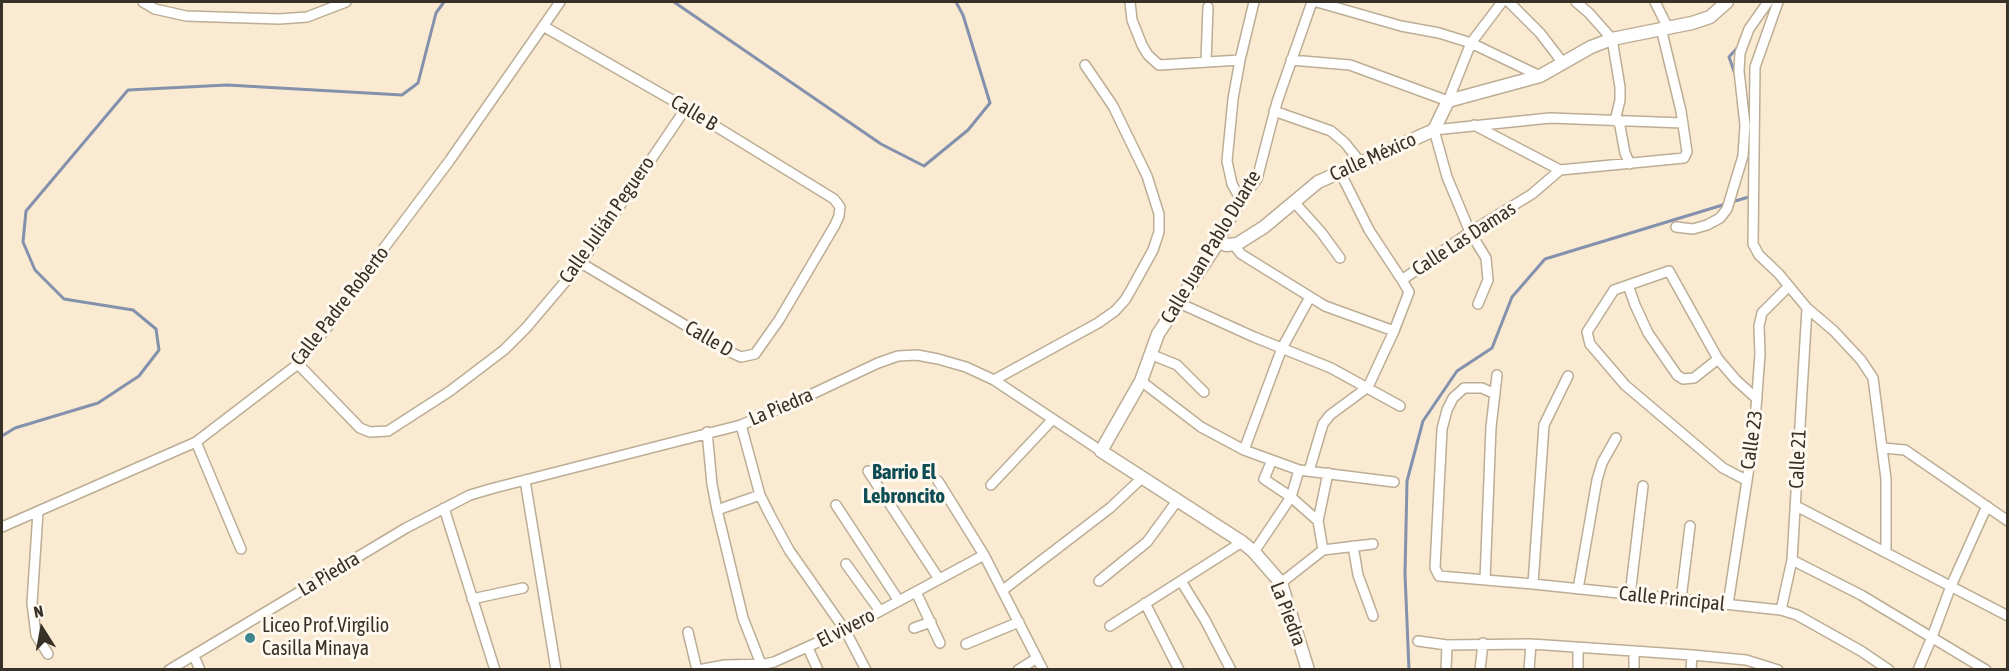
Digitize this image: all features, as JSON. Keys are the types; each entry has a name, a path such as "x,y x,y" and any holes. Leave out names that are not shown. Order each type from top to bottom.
{"street":[{"path":"143,2 155,9 186,16 279,19 306,18 346,2"},
{"name":"Calle Padre Roberto","path":"2,528 196,442 298,364 450,160 560,2"},
{"path":"1130,2 1132,20 1142,45 1148,55 1159,65 1240,60"},
{"path":"1241,200 1232,184 1227,161 1233,99 1254,2"},
{"name":"Calle Juan Pablo Duarte","path":"1101,451 1141,381 1158,334 1257,178 1274,111 1312,2"},
{"path":"1317,2 1471,43 1540,76"},
{"path":"1448,100 1471,43 1502,2"},
{"path":"1509,2 1540,33 1563,63"},
{"path":"1576,2 1612,39 1620,87 1617,121 1630,164"},
{"path":"1473,124 1560,170 1684,158 1687,152 1676,84 1664,28 1655,2"},
{"path":"1291,60 1350,65 1448,100 1540,76 1591,47 1612,39 1710,17 1725,2"},
{"path":"1676,227 1693,229 1707,225 1720,218 1727,209 1743,156 1745,125 1739,71 1740,53 1749,29 1768,2"},
{"path":"1778,2 1755,67 1753,244 1759,255 1807,308 1834,331 1861,360 1873,378 1886,479 1886,552"},
{"path":"1206,62 1208,7"},
{"name":"Calle B","path":"543,26 686,108 834,199 840,207"},
{"path":"994,380 1098,323 1115,311 1125,300 1153,250 1158,232 1159,214 1147,176 1113,106 1084,65"},
{"name":"Calle México","path":"1234,245 1264,227 1318,182 1434,129 1448,100"},
{"name":"Calle Julián Peguero","path":"298,364 360,428 370,432 388,431 450,392 504,350 526,328 581,263 686,108"},
{"path":"1274,111 1331,131 1345,143 1361,163"},
{"path":"1478,304 1488,280 1486,258 1470,232 1447,177 1434,129 1550,118 1683,123"},
{"name":"Calle Las Damas","path":"1254,552 1291,497 1323,424 1330,415 1368,387 1409,292 1402,280 1470,232 1532,194 1560,170"},
{"path":"1340,172 1370,230 1402,280"},
{"path":"1294,202 1321,232 1340,258"},
{"name":"Calle D","path":"581,263 730,352 741,357 755,354 779,320 835,225 840,207"},
{"path":"1219,241 1226,245 1234,245 1241,254 1325,306 1394,331"},
{"path":"1746,480 1723,468 1625,385 1590,344 1587,332 1614,290 1669,271 1718,359 1757,399"},
{"path":"1628,285 1648,333 1677,375 1689,380 1718,359"},
{"name":"Calle 23","path":"1728,604 1754,435 1760,354 1759,326 1762,313 1789,286"},
{"path":"1244,450 1282,348 1310,297"},
{"path":"1179,303 1331,368 1400,406"},
{"name":"Calle 21","path":"1781,609 1792,560 1807,308"},
{"path":"1150,354 1177,365 1204,392"},
{"name":"La Piedra","path":"169,669 406,528 470,495 741,425 878,363 898,356 917,355 938,358 994,380 1242,542 1254,552 1281,583 1308,669"},
{"path":"1485,580 1491,427 1497,375"},
{"path":"1533,584 1544,424 1568,376"},
{"path":"1141,381 1201,427 1244,450 1304,470 1394,482"},
{"name":"Calle Principal","path":"1495,394 1482,388 1464,388 1453,398 1447,410 1442,429 1435,556 1435,568 1439,576 1781,609 1797,615 1889,669"},
{"path":"991,485 1053,419"},
{"path":"741,425 760,495 789,550 845,630 866,669"},
{"path":"707,432 717,510 743,618 765,666"},
{"path":"1578,589 1597,480 1602,463 1616,438"},
{"path":"196,442 241,549"},
{"path":"1882,448 1905,450 2007,521"},
{"path":"1272,460 1264,480 1291,497 1318,521"},
{"path":"868,471 939,579"},
{"path":"1323,550 1318,521 1328,474"},
{"path":"1003,590 1110,508 1143,477"},
{"path":"525,480 556,669"},
{"path":"939,481 984,555 1043,669"},
{"path":"1630,595 1643,486"},
{"path":"717,510 760,495"},
{"path":"1099,580 1147,542 1177,501"},
{"path":"836,506 899,601"},
{"path":"1796,506 2007,616"},
{"path":"1918,669 1951,586 1987,506"},
{"path":"444,508 495,669"},
{"path":"38,512 32,603 36,635 48,654"},
{"path":"1681,599 1690,526"},
{"path":"1110,626 1242,542"},
{"path":"1281,583 1323,550 1373,544"},
{"path":"1353,546 1358,575 1372,616"},
{"name":"El vivero","path":"697,669 725,665 765,666 845,630 984,555"},
{"path":"1792,560 1862,595 1986,669"},
{"path":"846,564 880,610"},
{"path":"1180,581 1205,620 1231,669"},
{"path":"472,599 523,588"},
{"path":"916,592 940,643"},
{"path":"1145,603 1179,669"},
{"path":"914,628 931,622"},
{"path":"966,644 1019,622"},
{"path":"688,632 697,669"},
{"path":"1418,641 1447,645 1531,644 1692,655 1778,669"},
{"path":"1480,669 1483,643"},
{"path":"1529,669 1531,644"},
{"path":"1446,669 1447,645"},
{"path":"808,648 818,669"},
{"path":"1578,648 1578,669"},
{"path":"1634,651 1634,669"},
{"path":"1691,669 1692,655"},
{"path":"194,656 200,669"},
{"path":"1018,669 1037,658"}],"waterway":[{"path":"2,436 15,428 98,403 139,376 159,350 156,329 133,310 64,299 35,270 23,242 26,211 128,90 227,85 402,95 418,83 436,13 444,2"},
{"path":"674,2 881,144 924,166 968,130 990,103 963,15 956,2"},
{"path":"1735,74 1729,57 1739,46"},
{"path":"1732,202 1752,196"},
{"path":"1409,670 1405,574 1407,481 1423,421 1457,371 1492,348 1512,297 1545,259 1726,204"}],"place":[{"name":"Liceo Prof.Virgilio Casilla Minaya","path":"250,638"}],"district":[{"name":"Barrio El Lebroncito","path":"904,484"}]}
